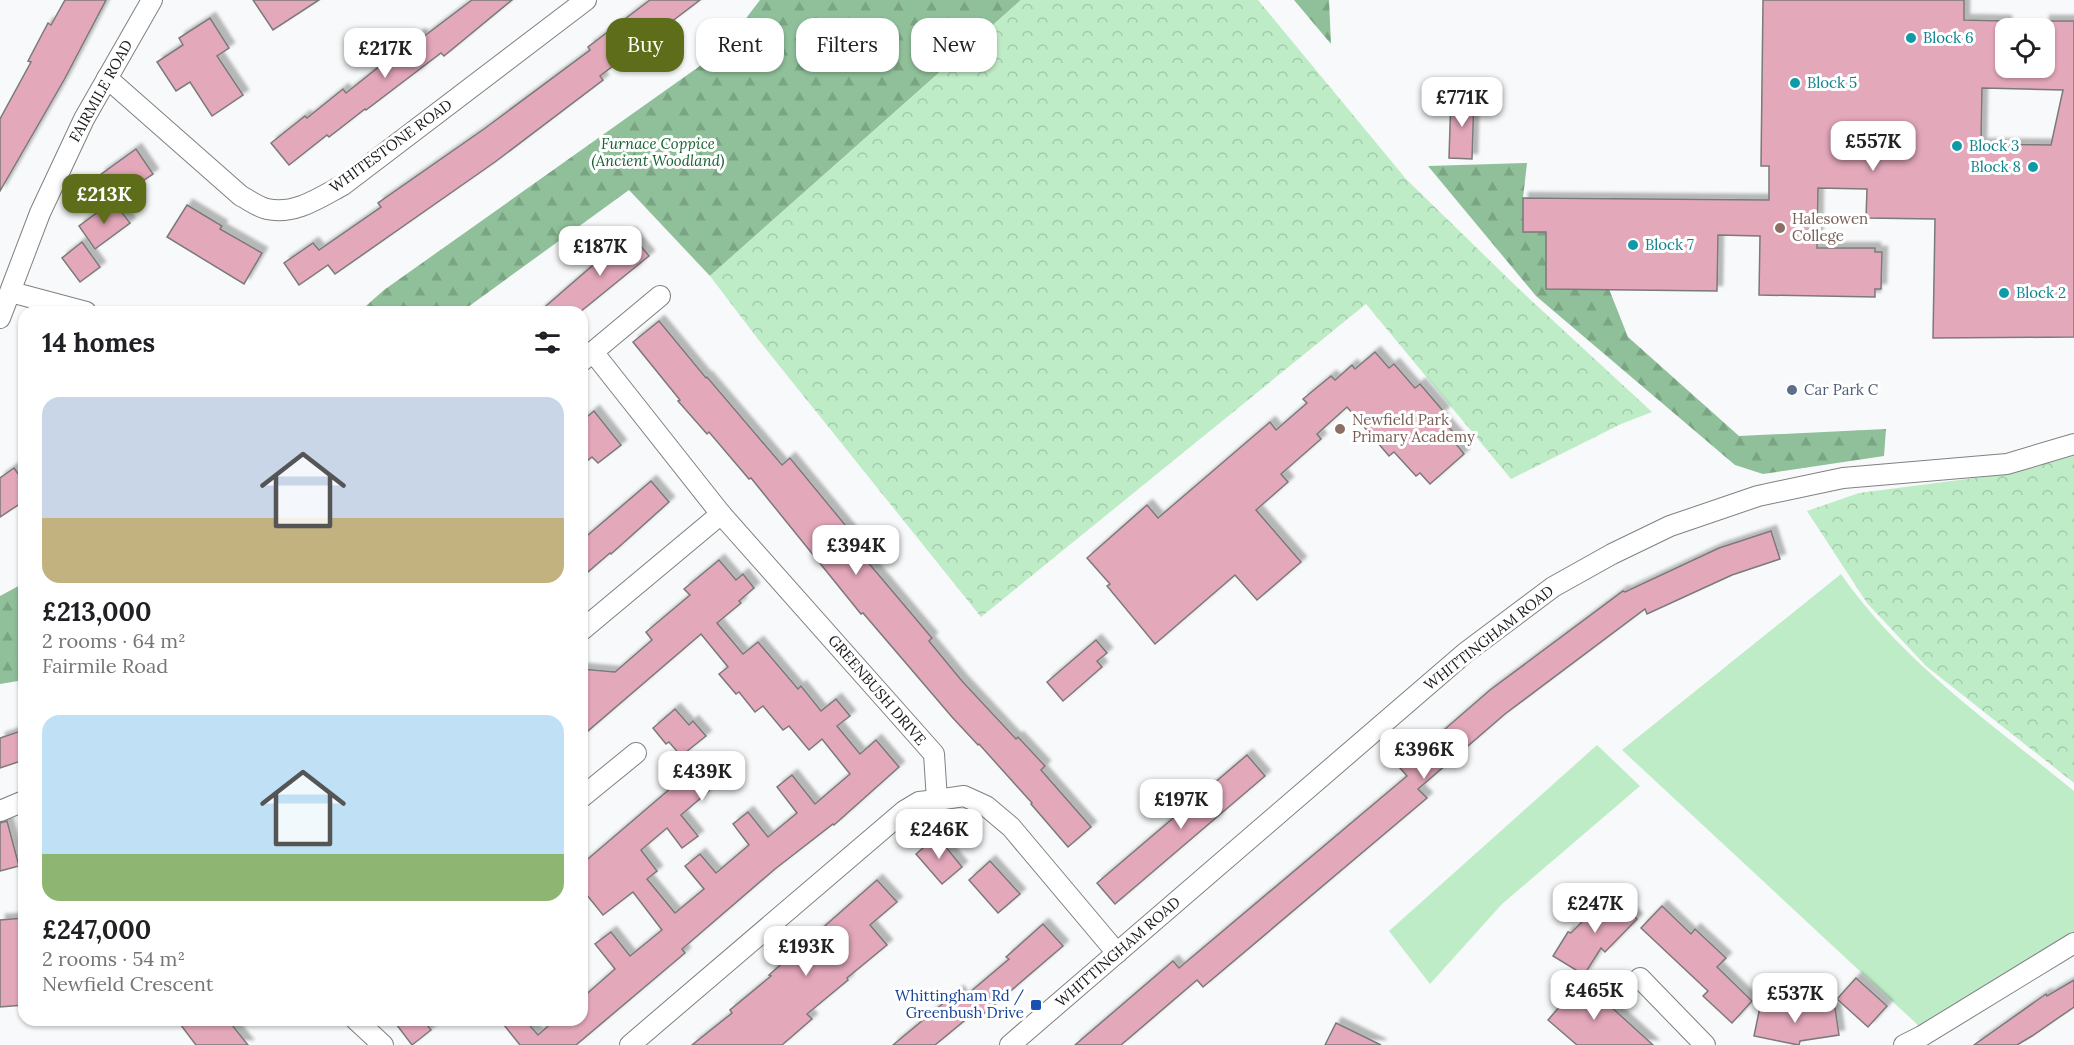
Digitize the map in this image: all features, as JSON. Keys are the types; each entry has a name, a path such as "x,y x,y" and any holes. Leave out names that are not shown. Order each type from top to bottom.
{"street":[{"name":"FAIRMILE ROAD","path":"0,318 40,213 84,119 152,0"},
{"name":"WHITESTONE ROAD","path":"107,78 241,196 265,209 286,210 309,204 343,184 586,0"},
{"path":"11,292 64,306"},
{"path":"588,356 660,296"},
{"name":"GREENBUSH DRIVE","path":"588,358 721,514 934,754 937,800"},
{"name":"WHITTINGHAM ROAD","path":"1010,1045 1465,653 1553,587 1612,554 1670,526 1758,496 1843,478 2007,464 2074,444"},
{"path":"588,625 721,514"},
{"path":"588,792 636,753"},
{"path":"630,1045 904,811 919,802 964,796 986,806 1011,827 1117,953"},
{"path":"0,811 18,804"},
{"path":"1904,1045 2074,944"},
{"path":"1640,978 1705,1045"},
{"path":"362,1026 383,1045"}],"green space":[{"name":"Furnace Coppice (Ancient Woodland)","path":"760,0 1021,0 997,21 997,18 911,18 911,72 940,72 710,276 629,190 469,306 366,306 384,290 696,69 696,72 784,72 784,18 746,18"},
{"path":"1021,0 1258,0 1406,179 1520,290 1652,412 1621,424 1511,479 1366,304 981,617 710,276 940,72 997,72 997,21"},
{"path":"1294,0 1329,0 1331,44"},
{"path":"1527,163 1523,198 1523,232 1548,232 1546,289 1609,289 1628,337 1739,436 1886,429 1884,456 1763,474 1735,465 1536,296 1428,166"},
{"path":"2074,455 2074,783 1926,666 1867,603 1807,511 1859,493 2013,473"},
{"path":"1841,574 1865,606 1920,664 1980,716 2074,791 2074,933 1920,1027 1622,750"},
{"path":"18,586 18,681 0,684 0,596"},
{"path":"1597,745 1640,786 1502,904 1430,984 1389,931"}],"building":[{"path":"65,0 106,0 64,80 0,191 0,119 31,62 28,61 48,23 51,25"},
{"path":"253,0 319,0 273,30"},
{"path":"472,0 512,0 444,56 441,53 289,165 271,143 343,89 346,93 420,34 423,37"},
{"path":"650,0 700,0 676,18 626,18"},
{"path":"1763,0 1964,0 1964,20 1995,21 1995,78 2055,78 2055,21 2074,21 2074,337 1933,338 1935,219 1866,218 1867,189 1818,188 1817,248 1875,248 1875,252 1882,252 1881,289 1875,289 1875,297 1759,295 1760,236 1718,235 1717,291 1546,289 1546,232 1523,232 1523,198 1769,200 1769,166 1761,166","holes":["1982,88 2063,90 2051,145 1981,144"]},
{"path":"210,18 229,48 217,56 243,95 212,116 190,82 176,91 157,62 183,45 179,38"},
{"path":"606,33 606,71 600,76 603,80 495,162 335,274 328,265 299,285 284,263 313,243 319,250 381,207 378,203 484,129 590,50 588,47"},
{"path":"1451,96 1474,97 1472,159 1449,158"},
{"path":"136,149 153,174 116,199 100,175"},
{"path":"113,201 130,223 95,249 79,226"},
{"path":"187,205 222,226 220,229 262,253 244,284 167,237"},
{"path":"630,233 649,256 587,306 546,306"},
{"path":"82,242 100,267 80,282 62,258"},
{"path":"659,321 782,465 790,458 855,537 850,541 932,638 929,641 962,681 1016,739 1018,737 1045,766 1041,770 1091,827 1068,847 1032,803 952,717 863,613 861,614 751,478 749,479 709,432 707,434 678,401 680,400 633,342"},
{"path":"1375,352 1389,368 1394,364 1415,388 1420,384 1444,412 1439,416 1460,440 1456,444 1464,454 1430,484 1420,473 1416,476 1394,452 1389,456 1347,407 1317,434 1321,439 1281,474 1288,482 1256,510 1301,562 1257,600 1235,575 1155,644 1107,586 1110,584 1087,558 1147,505 1158,518 1270,422 1276,430 1307,403 1303,399 1331,376 1335,380 1352,365 1355,369"},
{"path":"594,411 621,445 598,463 592,457 588,460 588,416"},
{"path":"14,468 18,474 18,505 0,517 0,478"},
{"path":"651,481 669,502 588,572 588,535"},
{"path":"1771,531 1780,559 1732,575 1647,614 1645,609 1505,714 1418,789 1427,798 1203,987 1197,980 1121,1045 1075,1045 1173,961 1179,968 1407,776 1400,768 1490,690 1623,591 1719,548"},
{"path":"719,560 736,580 743,574 754,588 739,601 741,603 717,623 743,654 758,642 798,689 801,686 821,711 836,699 850,716 837,726 860,754 876,740 899,767 834,825 775,869 682,949 685,953 576,1045 520,1045 505,1026 530,1026 538,1035 548,1026 588,1026 588,993 615,969 595,944 611,932 630,956 662,930 633,892 603,915 588,896 588,859 692,770 709,791 681,815 698,836 682,848 667,828 641,850 657,871 647,879 675,913 704,889 685,866 700,854 716,873 749,845 733,824 748,812 768,837 797,813 777,787 792,775 815,804 850,774 822,739 809,750 789,726 783,730 763,706 755,712 739,692 736,694 719,674 728,667 701,634 588,731 588,670 615,672 652,640 646,632 690,595 684,589"},
{"path":"1096,640 1107,653 1097,661 1102,667 1063,701 1047,682"},
{"path":"675,709 689,725 693,721 706,736 681,756 669,742 666,744 653,728"},
{"path":"18,732 18,762 0,768 0,738"},
{"path":"1247,755 1265,776 1115,904 1097,883"},
{"path":"7,821 18,866 0,871 0,823"},
{"path":"937,836 962,867 942,884 916,854"},
{"path":"990,861 1020,894 998,913 969,880"},
{"path":"877,880 897,902 870,925 887,945 807,1014 812,1019 782,1045 692,1045 732,1013 730,1010"},
{"path":"1611,893 1637,919 1605,952 1601,948 1584,975 1553,956 1568,932 1571,933"},
{"path":"1662,906 1691,934 1695,929 1726,958 1717,967 1752,1001 1732,1023 1703,996 1708,991 1641,928"},
{"path":"18,918 18,1006 0,1007 0,920"},
{"path":"1043,924 1063,946 980,1017 975,1012 935,1045 893,1045 958,991 963,998 1009,959 1006,957"},
{"path":"1856,978 1887,1006 1868,1027 1837,999"},
{"path":"2074,980 2074,1007 2032,1036 2017,1045 1974,1045 2046,994 2047,996"},
{"path":"1582,981 1653,1045 1577,1045 1548,1020"},
{"path":"1761,1002 1808,1011 1835,1008 1839,1035 1800,1041 1799,1045 1754,1036"},
{"path":"1336,1023 1381,1045 1325,1045"},
{"path":"182,1026 233,1026 248,1045 196,1045"},
{"path":"398,1026 428,1026 431,1030 412,1045"}],"place":[{"name":"Block 6","path":"1911,38"},
{"name":"Block 5","path":"1795,83"},
{"name":"Block 3","path":"1957,146"},
{"name":"Block 8","path":"2033,167"},
{"name":"Halesowen College","path":"1780,228"},
{"name":"Block 7","path":"1633,245"},
{"name":"Block 2","path":"2004,293"},
{"name":"Car Park C","path":"1792,390"},
{"name":"Newfield Park Primary Academy","path":"1340,429"},
{"name":"Whittingham Rd / Greenbush Drive","path":"1036,1005"}]}
